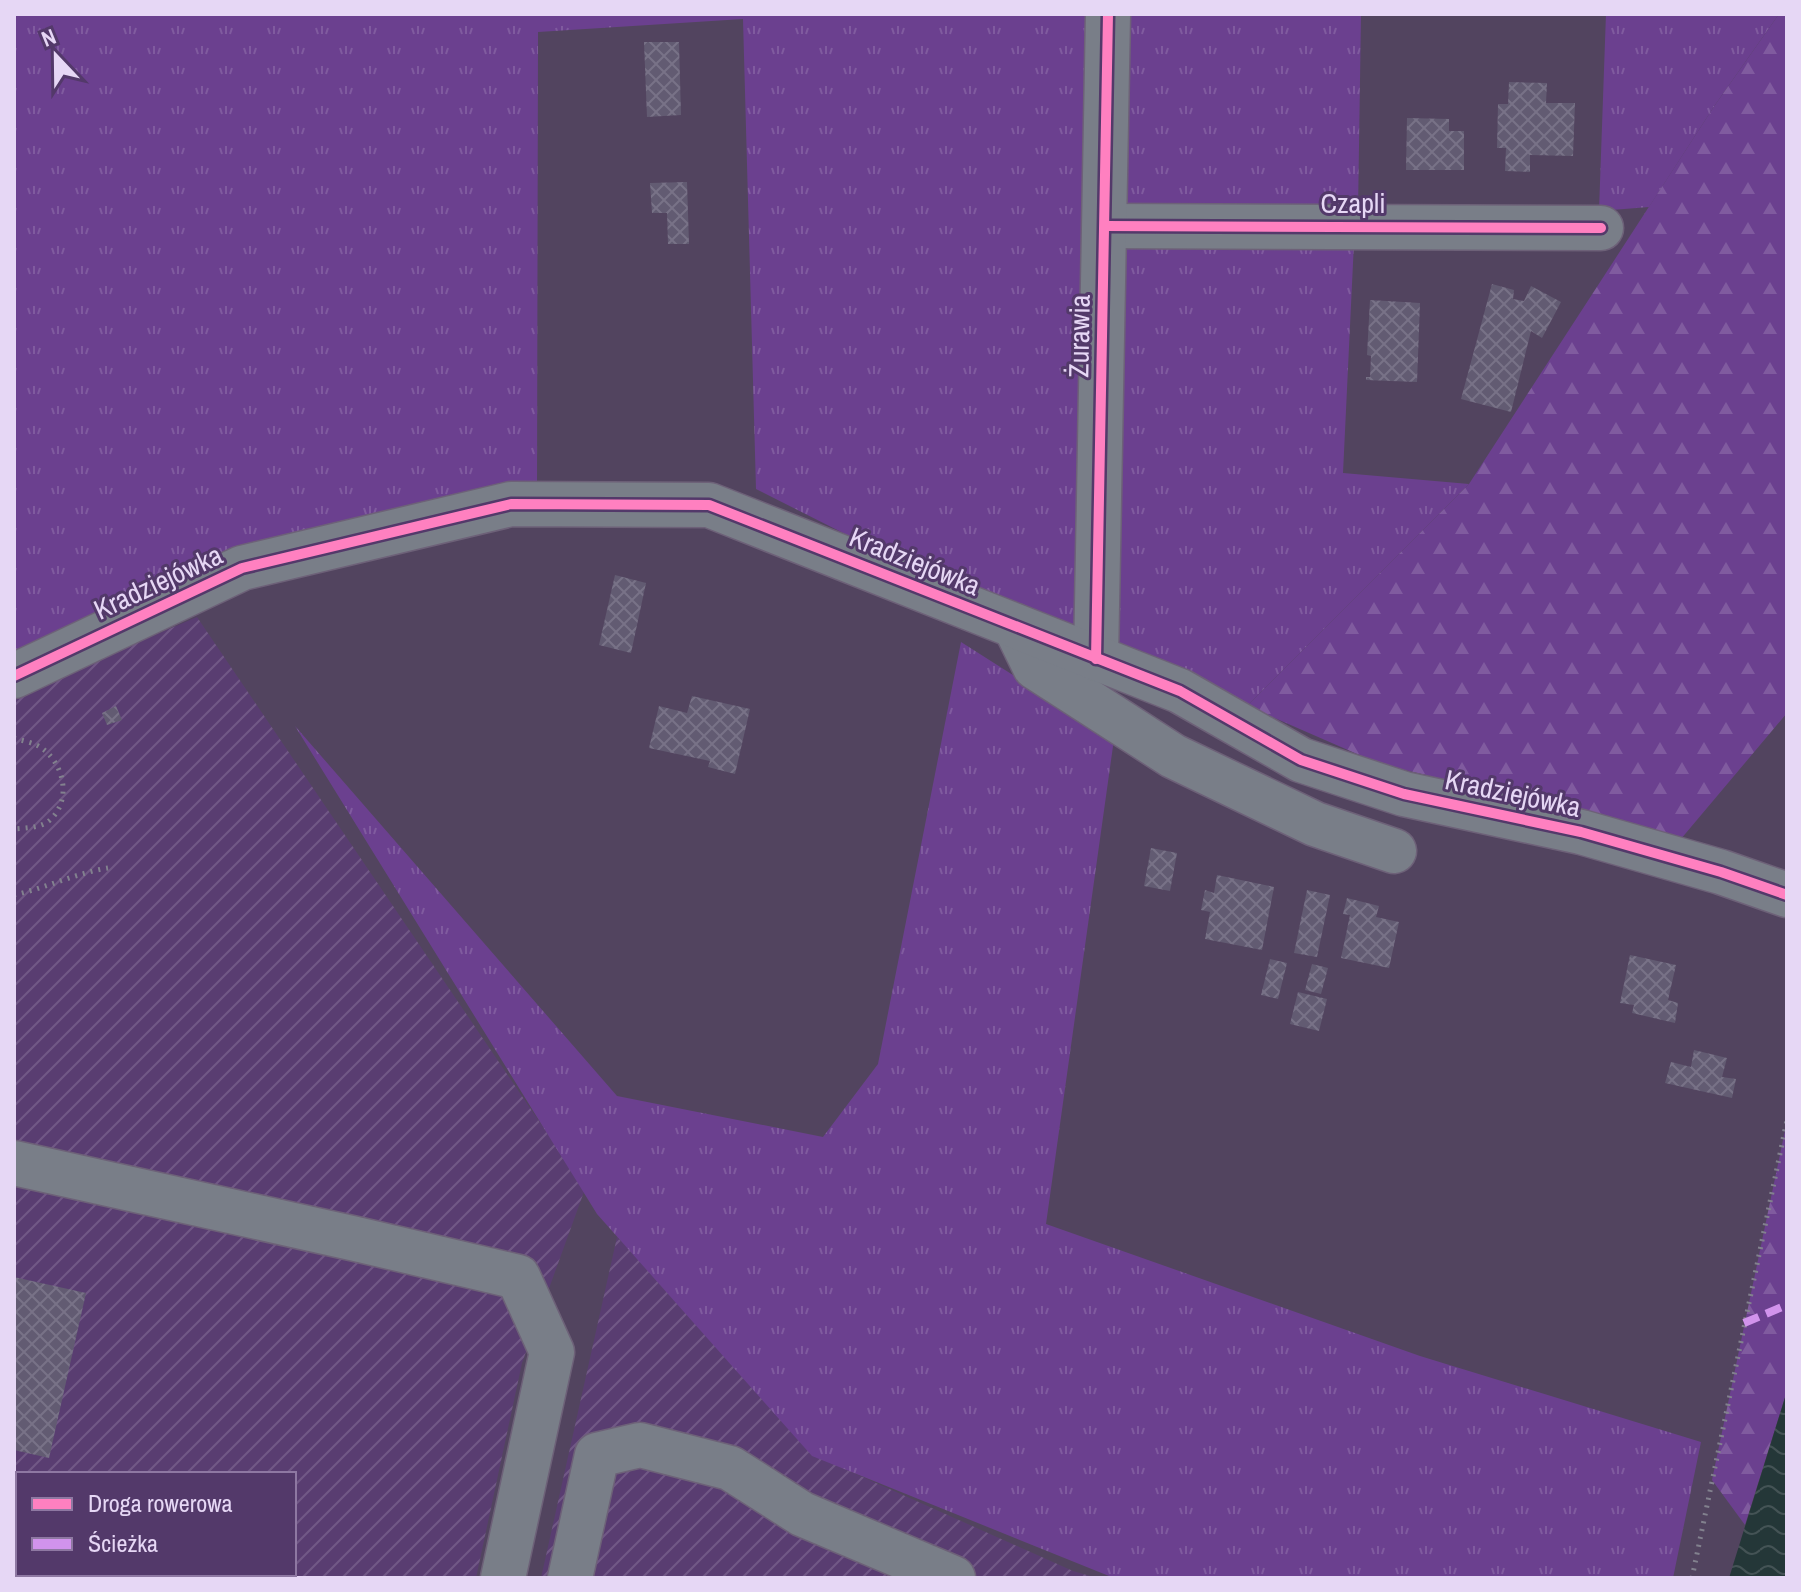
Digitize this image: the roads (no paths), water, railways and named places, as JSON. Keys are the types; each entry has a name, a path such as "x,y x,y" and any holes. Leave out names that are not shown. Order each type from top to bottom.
{"street":[{"name":"Żurawia","path":"1096,659 1108,14"},
{"name":"Czapli","path":"1105,226 1601,228"},
{"name":"Kradziejówka","path":"14,676 242,568 511,504 709,505 1180,691 1301,760 1404,794 1581,832 1721,872 1787,895"},
{"path":"1015,626 1035,667 1173,756 1315,824 1394,851"},
{"path":"14,1163 518,1277 552,1352 503,1578"},
{"path":"570,1578 597,1455 640,1445 730,1468 802,1514 953,1578"}],"water":[{"path":"1787,1391 1787,1578 1729,1578"}]}
